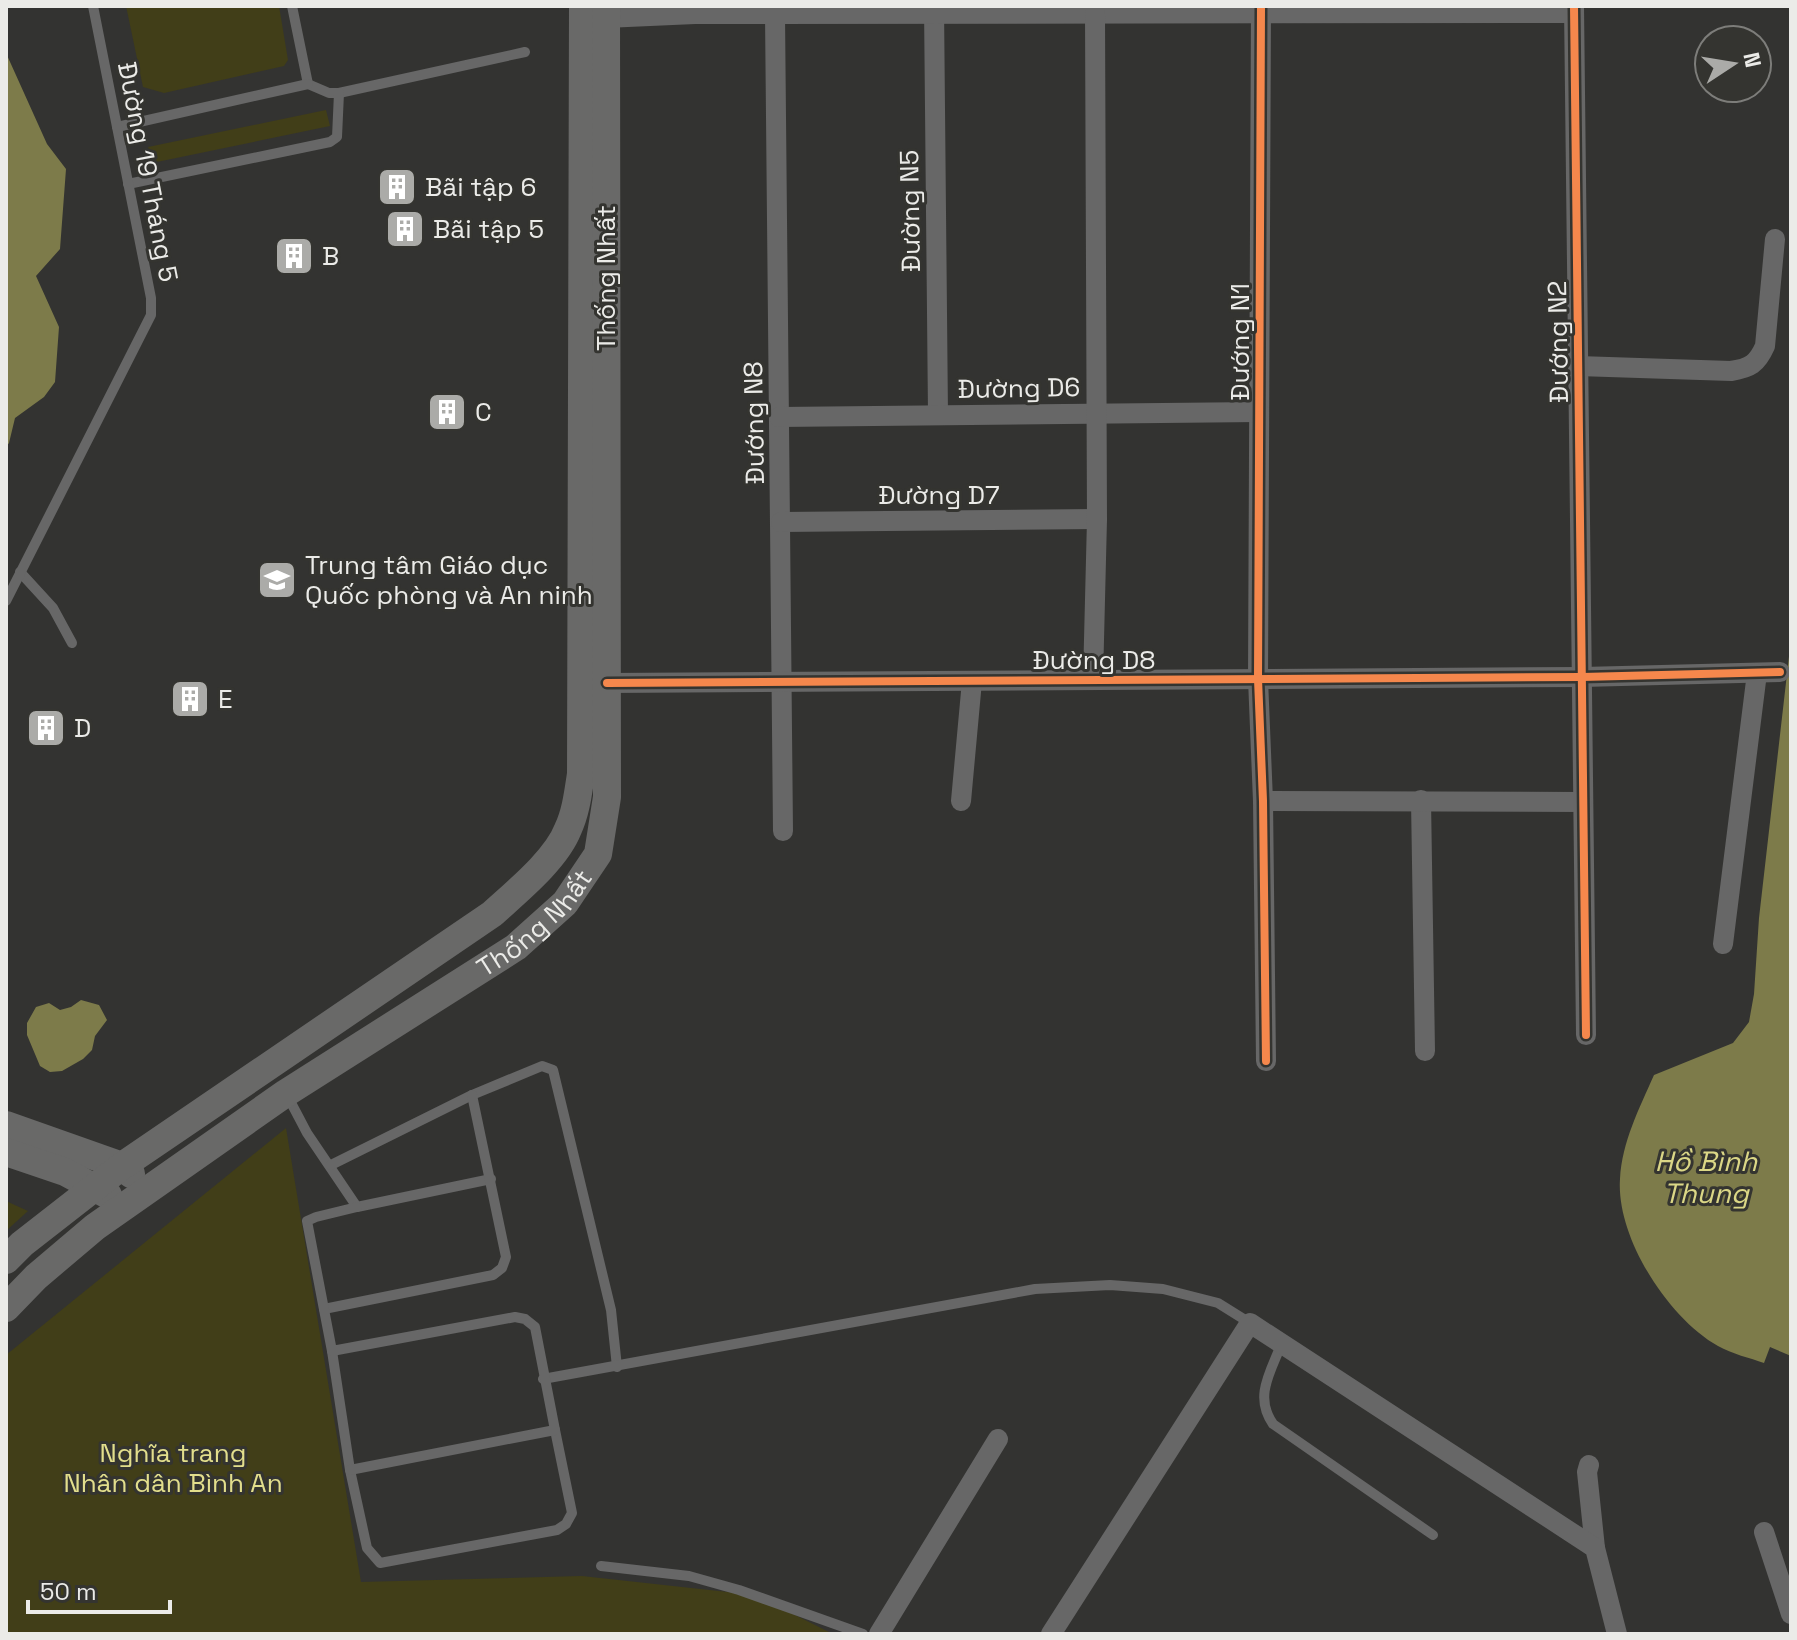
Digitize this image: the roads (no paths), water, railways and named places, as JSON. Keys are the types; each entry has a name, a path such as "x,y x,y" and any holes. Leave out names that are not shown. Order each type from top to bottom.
{"main road":[{"name":"Thống Nhất","path":"6,1308 36,1277 95,1227 286,1093 516,947 565,903 598,854 607,797 607,683 594,11"},
{"name":"Thống Nhất","path":"6,1260 122,1166 492,914 535,875 567,833 577,802 581,774 594,11"},
{"path":"535,875 565,903"},
{"path":"6,1125 122,1166 149,1190"},
{"path":"6,1152 65,1172 126,1207"}],"street":[{"path":"594,11 695,10 775,15 934,10 1095,14 1261,10 1574,10"},
{"name":"Đường N5","path":"934,10 938,415"},
{"name":"Đướng N1","path":"1261,10 1258,679 1263,801 1266,1061"},
{"name":"Đướng N2","path":"1574,10 1586,1035"},
{"path":"1093,680 1097,519 1095,14"},
{"name":"Đướng N8","path":"775,15 783,831"},
{"path":"1578,366 1750,369 1759,361 1765,346 1775,239"},
{"name":"Đường D6","path":"779,417 1259,412"},
{"name":"Đường D7","path":"781,522 1097,519"},
{"name":"Đường D8","path":"607,683 1582,677 1780,672"},
{"path":"1723,944 1757,673"},
{"path":"961,801 972,681"},
{"path":"1421,800 1425,1051"},
{"path":"1263,801 1582,802"},
{"path":"1051,1634 1250,1323 1595,1548"},
{"path":"879,1634 998,1439"},
{"path":"1589,1465 1587,1472 1595,1548 1617,1634"},
{"path":"1764,1532 1791,1614"}],"lane":[{"name":"Đường 19 Tháng 5","path":"6,601 151,315 151,298 93,6"},
{"path":"292,6 308,84"},
{"path":"117,127 308,84 329,93 339,93 525,52"},
{"path":"128,184 330,142 337,137 339,129 339,93"},
{"path":"20,572 53,608 72,643"},
{"path":"331,1165 472,1095 542,1066 553,1070 611,1310 617,1367"},
{"path":"286,1093 307,1133 357,1207"},
{"path":"324,1309 493,1275 502,1268 506,1257 472,1095"},
{"path":"332,1351 515,1317 525,1319 535,1327 572,1513 566,1524 557,1530 380,1563 367,1548 350,1470 332,1351 307,1221 357,1207 491,1179"},
{"path":"543,1379 1035,1289 1110,1285 1163,1289 1218,1303 1250,1323"},
{"path":"1281,1345 1264,1387 1264,1411 1273,1424 1433,1535"},
{"path":"350,1470 555,1430"},
{"path":"601,1566 689,1576 739,1590 863,1634"}],"water":[{"path":"6,53 47,144 66,169 60,249 36,276 59,327 55,382 44,397 15,418 6,447"},
{"name":"Hồ Bình Thung","path":"1791,639 1791,1356 1770,1347 1764,1363 1718,1346 1699,1333 1664,1296 1636,1250 1621,1202 1620,1179 1628,1139 1654,1075 1733,1043 1749,1022"},
{"path":"81,1000 99,1005 107,1020 95,1036 92,1050 83,1059 62,1071 50,1072 40,1066 27,1035 27,1023 36,1007 49,1003 60,1010"}],"place":[{"name":"Bãi tập 6","path":"397,187"},
{"name":"Bãi tập 5","path":"405,229"},
{"name":"B","path":"294,256"},
{"name":"C","path":"447,412"},
{"name":"Trung tâm Giáo dục Quốc phòng và An ninh","path":"277,580"},
{"name":"E","path":"190,699"},
{"name":"D","path":"46,728"}],"park label":[{"name":"Nghĩa trang Nhân dân Bình An","path":"173,1468"}]}
